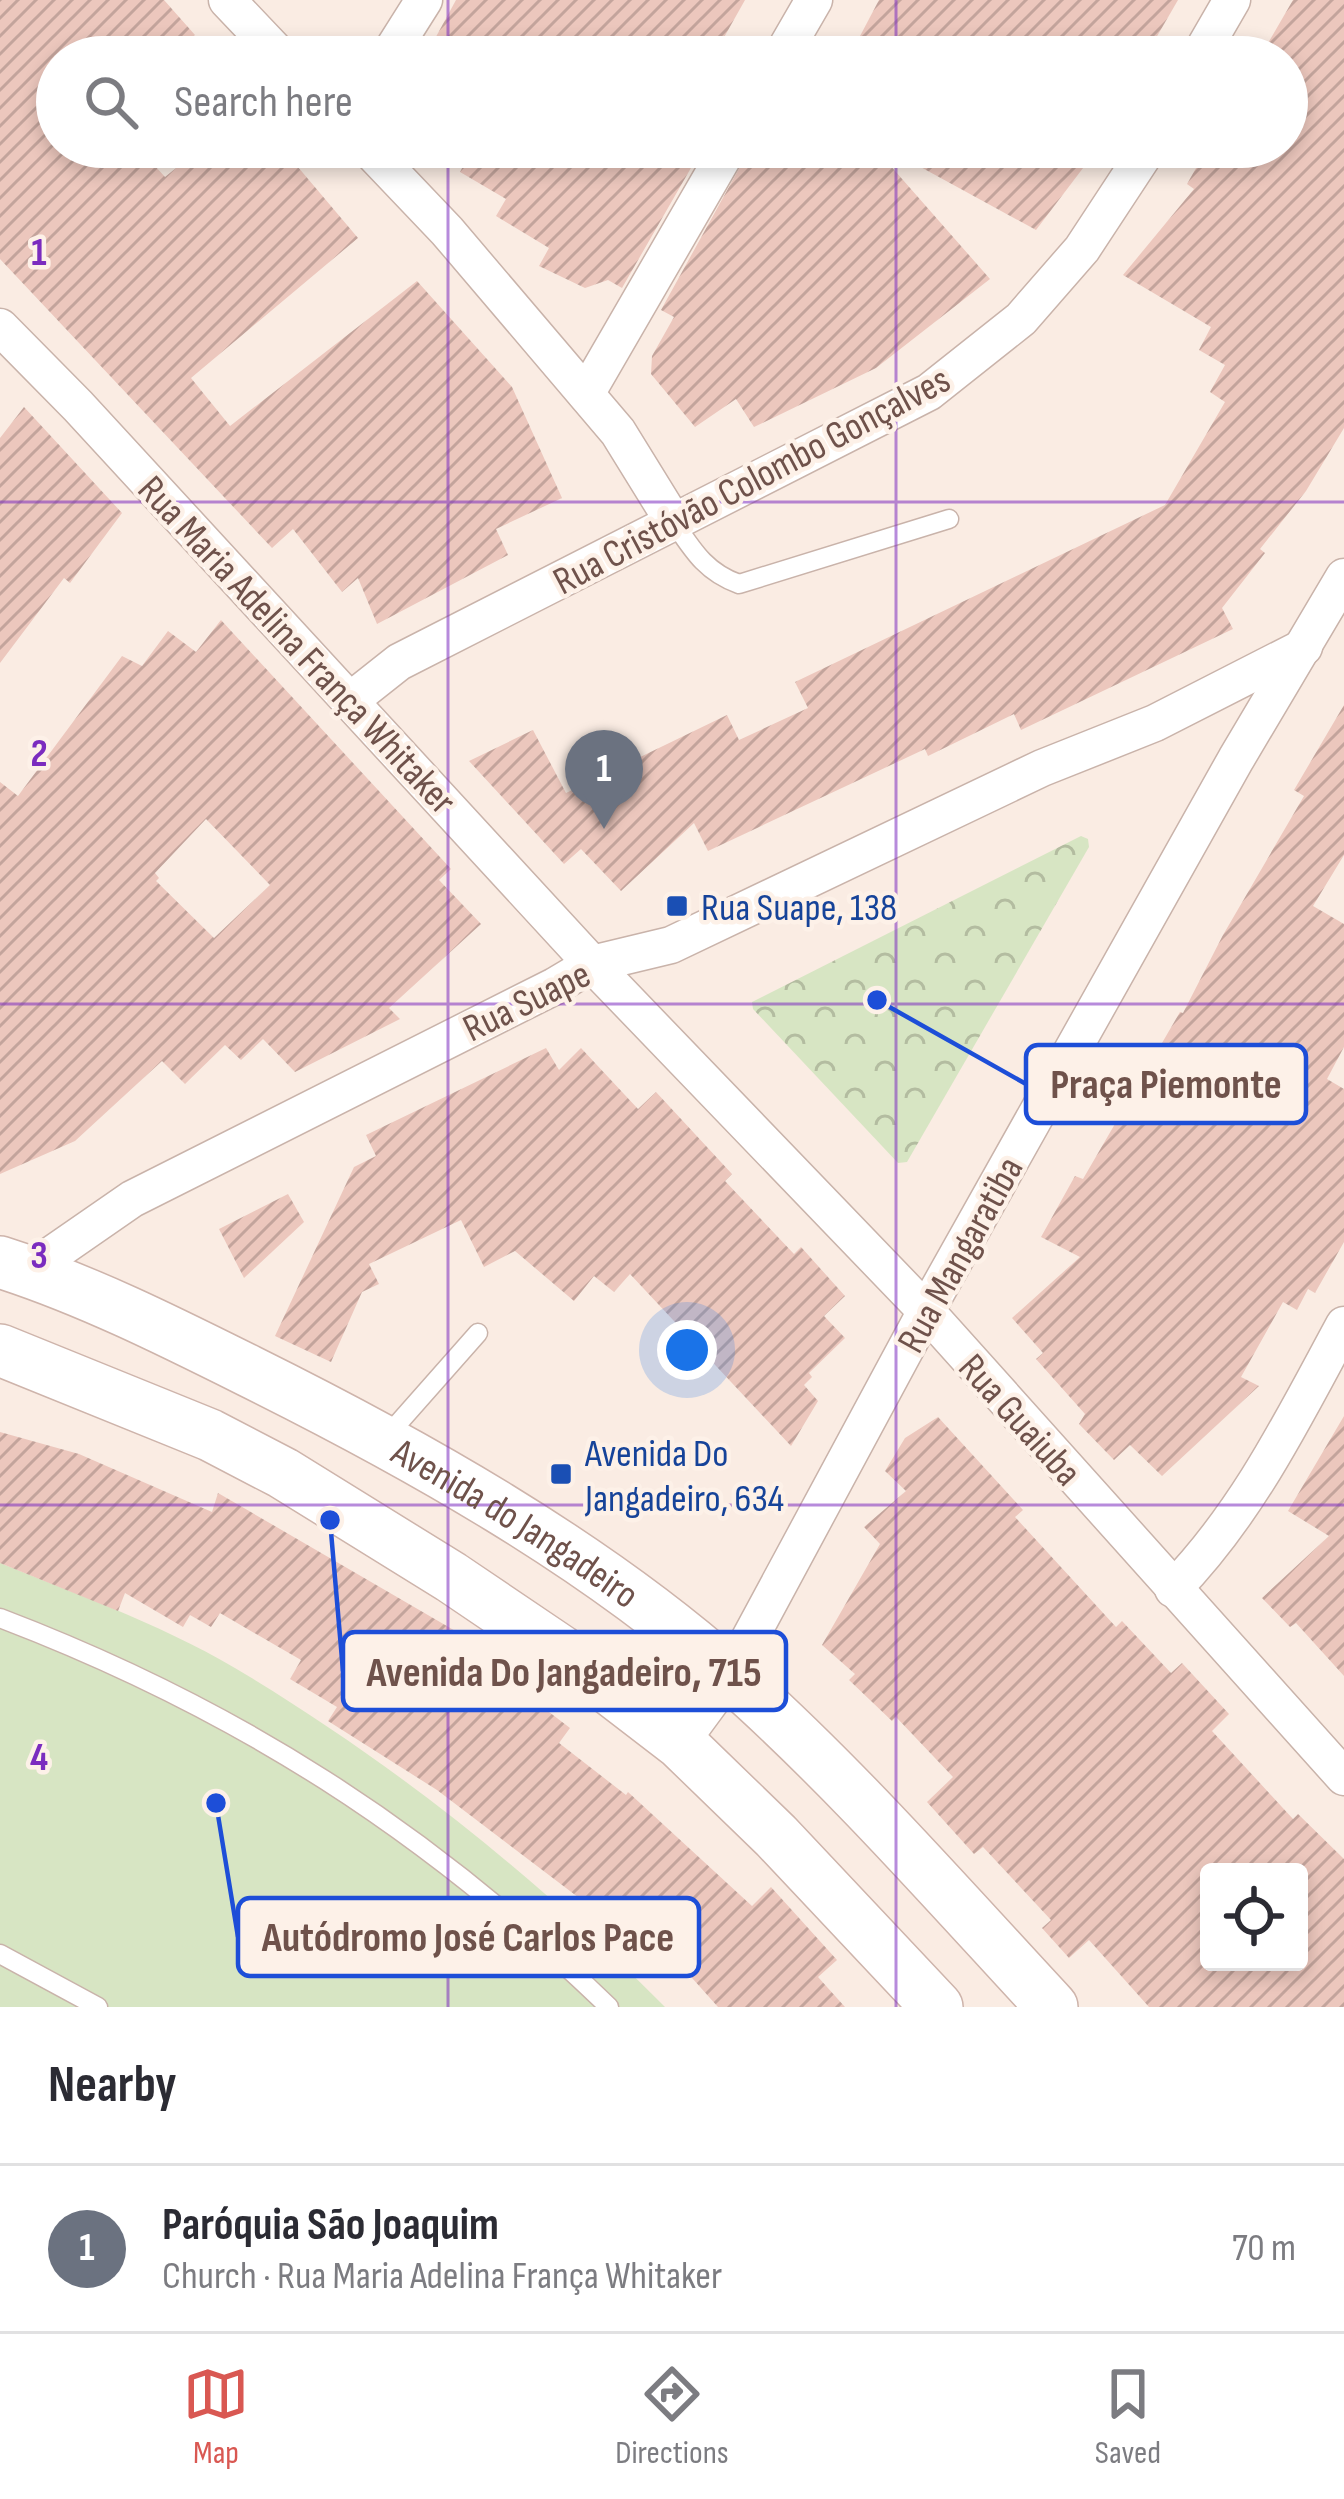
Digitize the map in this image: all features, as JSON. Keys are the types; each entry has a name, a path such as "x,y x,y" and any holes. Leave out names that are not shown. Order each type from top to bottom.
{"street":[{"path":"227,0 261,36"},
{"path":"401,36 424,0"},
{"path":"793,36 814,0"},
{"path":"1211,36 1232,0"},
{"path":"387,168 447,231 618,432 673,521"},
{"path":"586,394 717,168"},
{"name":"Rua Cristóvão Colombo Gonçalves","path":"351,700 399,662 915,400 1022,319 1082,249 1135,168"},
{"name":"Rua Maria Adelina França Whitaker","path":"0,327 79,406 592,964"},
{"name":"Rua Mangaratiba","path":"680,1743 730,1675 926,1311 1236,759 1344,578"},
{"name":"Rua Suape","path":"14,1266 132,1199 592,964 671,944 1042,768 1155,723 1304,647"},
{"name":"Rua Guaiuba","path":"592,964 926,1311 1344,1777"},
{"name":"Avenida do Jangadeiro","path":"14,1266 196,1345 384,1440 614,1582 730,1675 881,1823 1052,2007"},
{"path":"1173,1589 1211,1551 1249,1498 1344,1325"},
{"name":"Avenida do Jangadeiro","path":"0,1350 210,1435 283,1473 505,1613 680,1743 776,1836 937,2007"}],"lane":[{"path":"673,521 702,564 739,584 949,519"},
{"path":"384,1440 478,1333"},
{"path":"0,1618 150,1679 272,1744 386,1818 499,1905 609,2007"},
{"path":"0,1954 98,2007"}],"green space":[{"path":"1081,836 1088,839 1089,847 907,1162 898,1163 753,1009 752,1002"},
{"path":"0,1563 190,1644 306,1712 468,1829 569,1915 665,2007 0,2007"}],"building":[{"path":"0,0 164,0 195,35 36,36 36,168 157,168 165,177 176,168 299,168 358,238 191,378 230,426 417,281 512,387 562,498 496,529 508,555 377,624 358,578 342,592 293,529 272,548 0,259"},
{"path":"456,0 745,0 725,36 436,36"},
{"path":"879,0 1178,0 1157,36 860,36"},
{"path":"1293,0 1344,0 1344,428 1306,491 1260,549 1265,553 1222,608 1233,629 1021,730 1014,714 928,756 925,749 708,851 694,823 621,891 581,849 564,864 469,761 533,730 566,793 727,715 739,740 808,708 795,682 1165,505 1225,402 1210,392 1225,365 1199,350 1211,327 1123,275 1194,189 1187,184 1196,168 1308,168 1308,36 1272,36"},
{"path":"462,168 691,168 622,288 608,280 585,288 539,266 549,248 496,216 506,199 460,172"},
{"path":"739,168 892,168 990,279 876,368 754,427 736,399 695,427 651,374 652,356 674,317 661,310"},
{"path":"922,168 1083,168 1036,230"},
{"path":"24,407 122,513 70,583 64,578 0,663 0,438"},
{"path":"221,620 451,869 439,880 481,924 389,1008 400,1019 295,1072 263,1039 241,1060 225,1045 185,1084 162,1061 75,1141 0,1174 0,782 18,796 122,656 142,666 168,631 196,652","holes":["206,819 270,885 214,938 156,881 155,873"]},
{"path":"1344,705 1344,855 1313,906 1344,924 1344,1047 1327,1079 1344,1089 1344,1242 1315,1293 1308,1289 1297,1310 1283,1302 1241,1377 1259,1386 1162,1476 1130,1445 1114,1460 1079,1424 1085,1414 1036,1359 1043,1353 1012,1318 1080,1257 1041,1237 1075,1176 1083,1179 1183,1013 1304,796 1294,790"},
{"path":"546,1048 559,1070 581,1048 638,1109 656,1092 732,1174 725,1181 794,1254 801,1247 845,1296 824,1316 845,1338 809,1373 812,1377 804,1385 818,1401 791,1446 630,1274 614,1292 594,1276 574,1301 515,1251 484,1267 461,1220 369,1264 379,1284 362,1292 331,1362 275,1336 354,1167 376,1156 366,1135"},
{"path":"288,1194 304,1222 244,1278 219,1229"},
{"path":"1344,1416 1344,1676 1296,1623 1290,1627 1262,1598 1329,1536 1288,1511"},
{"path":"938,1417 1023,1510 1015,1517 1116,1627 1122,1621 1171,1673 1182,1663 1229,1714 1212,1731 1293,1819 1298,1814 1344,1859 1344,2007 1149,2007 1089,1940 1069,1958 1042,1928 1051,1920 983,1847 974,1854 927,1802 953,1777 896,1717 892,1721 849,1680 855,1674 822,1645 880,1544 864,1527 906,1491 885,1471 905,1438"},
{"path":"0,1432 79,1454 212,1512 218,1493 464,1636 455,1649 570,1728 559,1743 626,1795 628,1792 752,1906 771,1887 837,1960 818,1977 845,2007 718,2007 684,1969 606,1899 595,1910 437,1790 328,1721 337,1707 290,1679 301,1660 220,1613 211,1627 190,1615 183,1627 125,1593 118,1611 0,1563"}],"place":[{"name":"Paróquia São Joaquim","path":"604,829"},
{"name":"Rua Suape, 138","path":"677,906"},
{"name":"Praça Piemonte","path":"877,1000"},
{"name":"Avenida Do Jangadeiro, 634","path":"561,1474"},
{"name":"Avenida Do Jangadeiro, 715","path":"330,1520"},
{"name":"Autódromo José Carlos Pace","path":"216,1803"}]}
